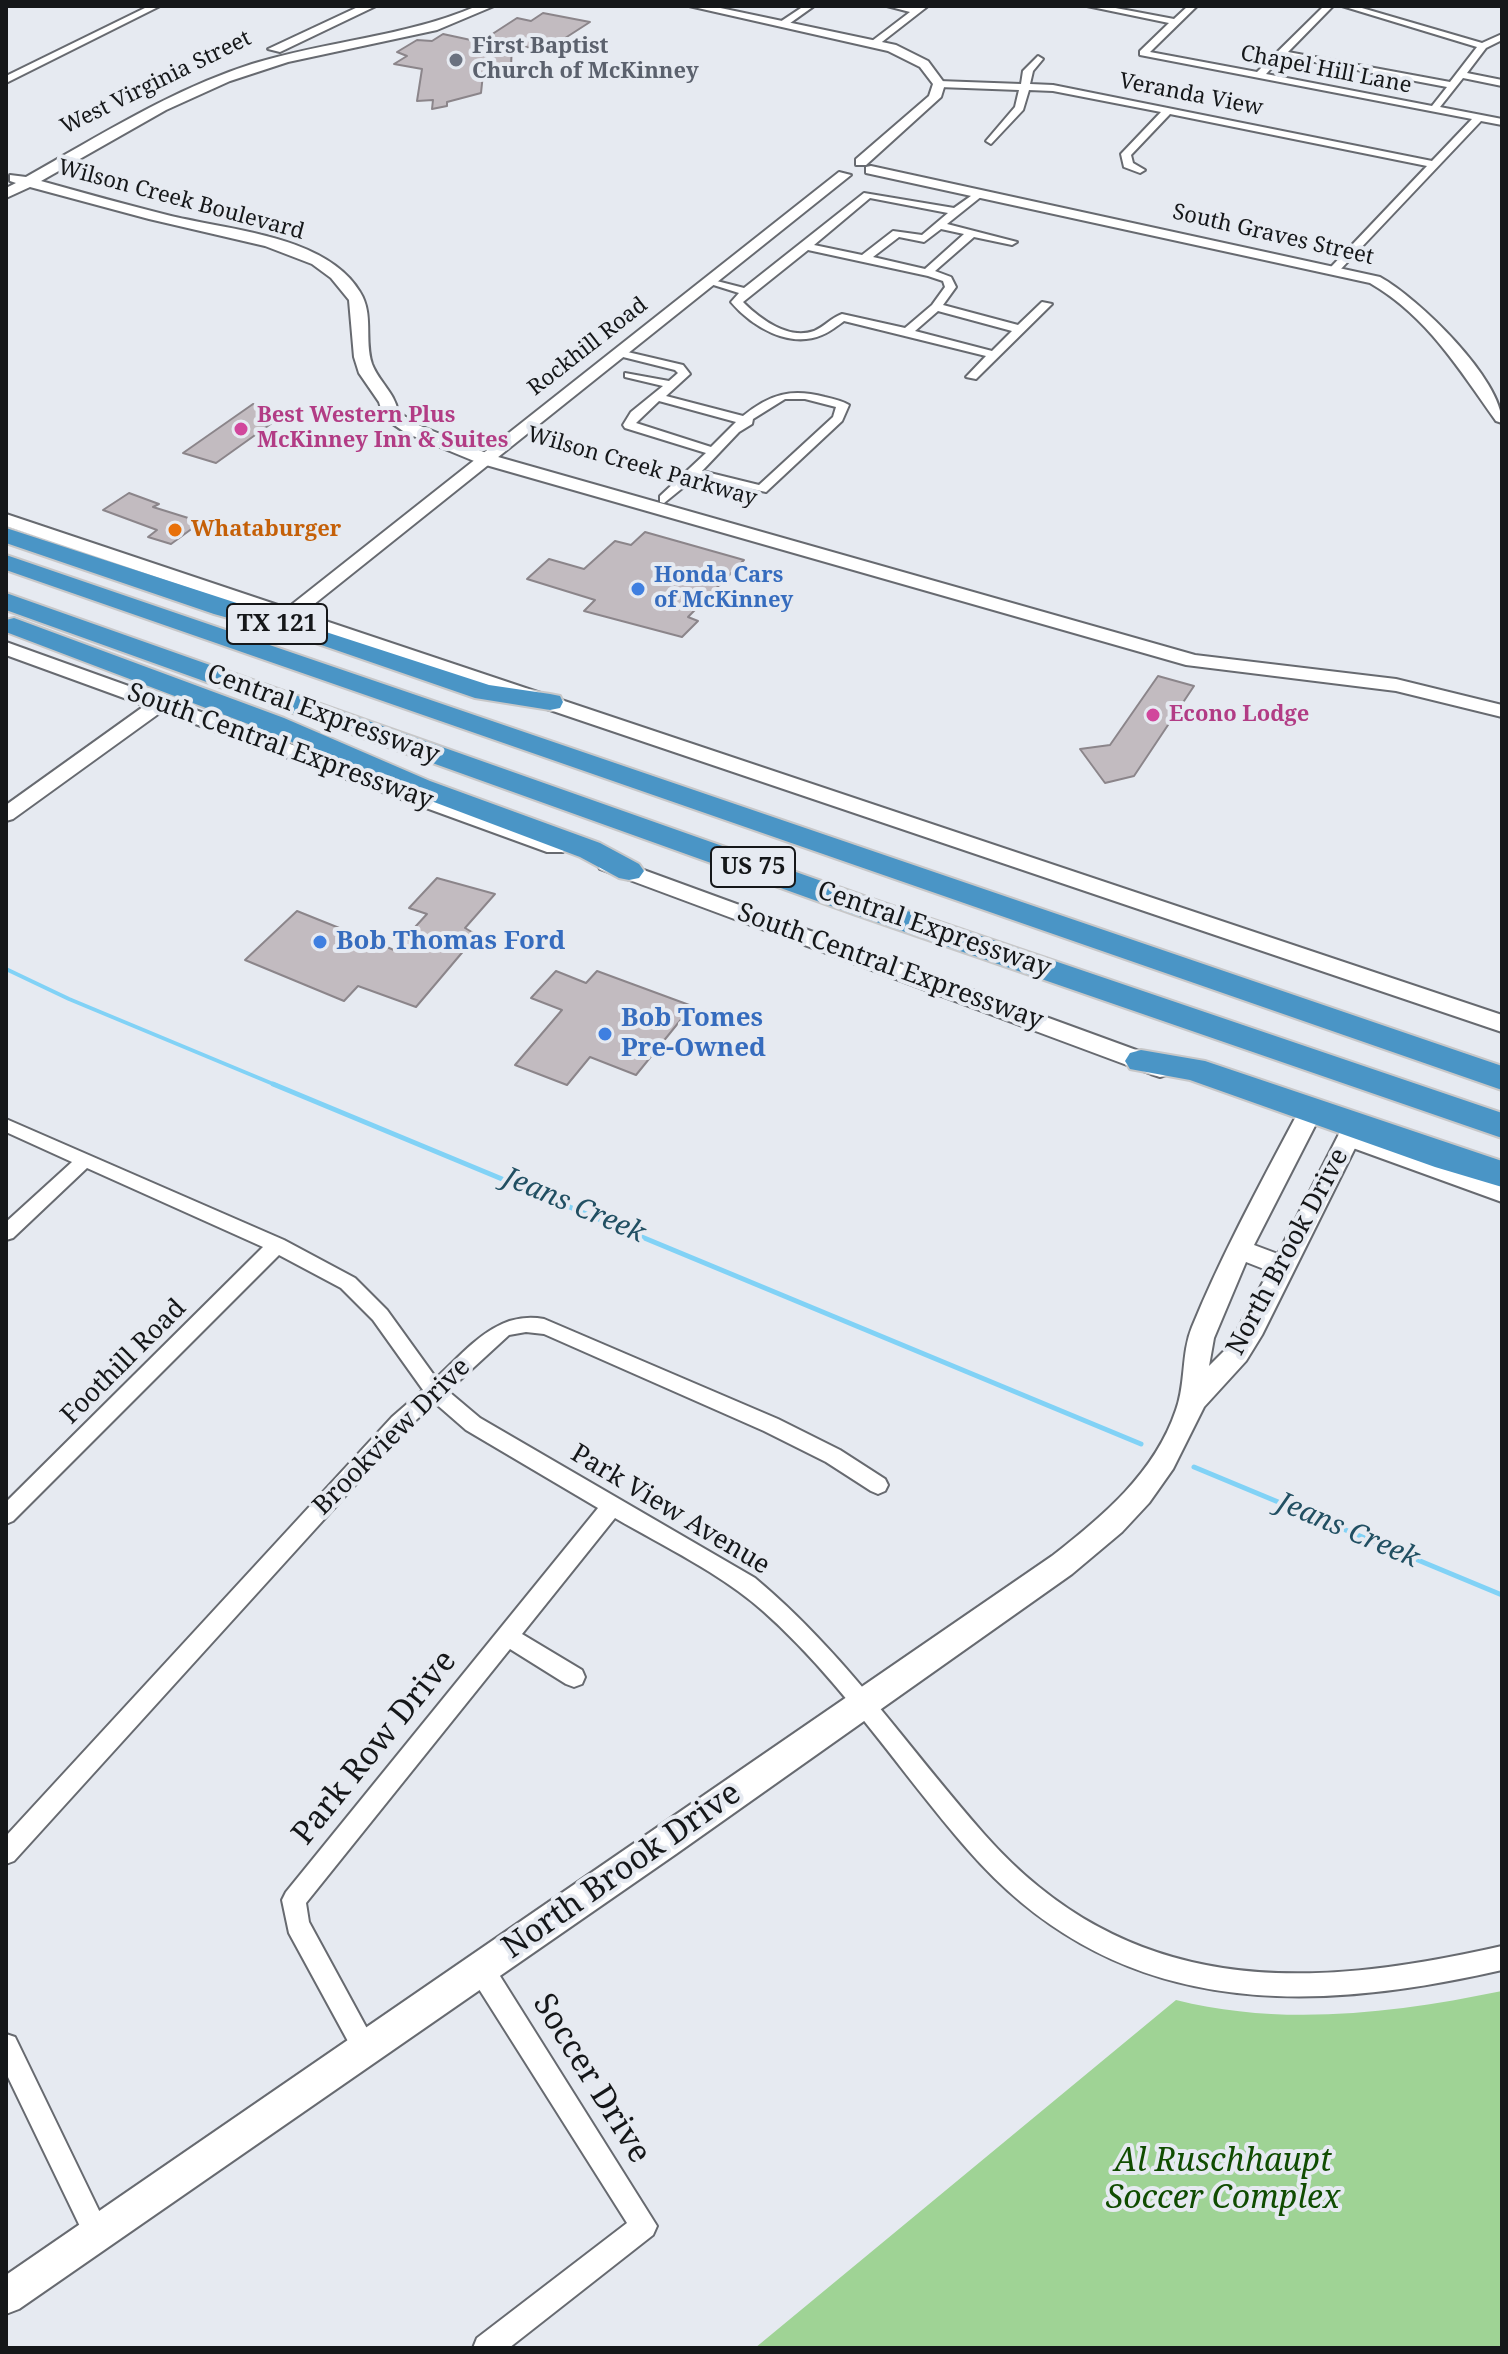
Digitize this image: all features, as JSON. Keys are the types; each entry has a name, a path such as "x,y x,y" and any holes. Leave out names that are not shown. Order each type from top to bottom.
{"highway":[{"name":"TX 121","path":"6,535 223,609 313,634 484,692 550,702"},
{"name":"Central Expressway","path":"6,562 1502,1078"},
{"name":"Central Expressway","path":"6,601 852,902 1502,1126"},
{"path":"6,623 76,652 274,724 420,787 590,850 629,871"},
{"path":"1141,1061 1194,1069 1447,1158 1502,1174"}],"main road":[{"name":"West Virginia Street","path":"161,105 370,6"},
{"path":"6,194 14,180 161,105 229,78 305,54 436,26 488,6"},
{"path":"317,30 312,37 316,41 343,47"},
{"path":"288,43 309,46 305,54"},
{"name":"Wilson Creek Boulevard","path":"14,180 278,245 340,276 359,303 364,365 390,405"},
{"name":"Wilson Creek Parkway","path":"390,405 404,408 491,455 1145,649 1193,661 1396,685 1502,711"},
{"name":"Wilson Creek Parkway","path":"491,455 664,499 1199,648 1232,664"},
{"path":"6,520 287,617 550,702"},
{"name":"South Central Expressway","path":"6,648 417,798 629,871 1502,1192"},
{"name":"TX 121","path":"550,702 1502,1024"}],"street":[{"path":"6,80 156,6"},
{"path":"695,6 875,43 916,59 933,73 939,84 935,97 866,169"},
{"path":"783,24 810,6"},
{"path":"891,6 921,9"},
{"path":"1091,6 1176,22 1193,6"},
{"path":"1259,75 1329,6"},
{"path":"1346,6 1483,46"},
{"path":"875,43 921,9"},
{"name":"Chapel Hill Lane","path":"1176,22 1143,53 1502,122"},
{"path":"1434,109 1483,46 1502,37"},
{"path":"1280,53 1453,85"},
{"path":"991,141 1020,108 1028,71 1038,59"},
{"path":"6,68 22,72"},
{"path":"1461,75 1502,83"},
{"name":"Veranda View","path":"939,84 1026,85 1434,164"},
{"path":"1140,170 1128,165 1126,154 1168,111"},
{"path":"1335,269 1478,118"},
{"name":"Rockhill Road","path":"287,617 844,175 835,171 836,166 847,162 866,169"},
{"name":"South Graves Street","path":"866,169 1335,269 1379,282 1419,308 1502,418"},
{"path":"864,259 897,233 924,239 977,194"},
{"path":"956,211 868,195 737,302 782,333 805,336 820,333 842,317 994,355"},
{"path":"941,226 1012,242"},
{"path":"927,273 972,233"},
{"path":"806,246 947,279 951,287 936,307 907,332"},
{"path":"709,282 746,292"},
{"path":"972,377 1046,304"},
{"path":"936,307 1019,329"},
{"path":"619,353 679,367 684,374 635,415 629,425 715,452"},
{"path":"629,375 673,385"},
{"path":"664,499 761,408 784,395 817,398 843,405 838,418 762,489 693,473"},
{"path":"657,397 748,421"},
{"path":"6,815 161,703"},
{"name":"North Brook Drive","path":"6,2296 1062,1565 1115,1523 1139,1499 1160,1470 1192,1402 1202,1334 1239,1250 1306,1120"},
{"name":"Park View Avenue","path":"6,1125 277,1245 331,1272 366,1298 434,1390 449,1405 492,1437 757,1593 805,1636 1016,1883 1044,1908 1074,1927 1136,1956 1199,1977 1271,1983 1413,1974 1502,1958"},
{"name":"North Brook Drive","path":"1192,1402 1237,1354 1253,1328 1349,1136"},
{"path":"6,1233 85,1160"},
{"name":"Foothill Road","path":"6,1515 277,1245"},
{"path":"1239,1250 1283,1266"},
{"name":"Brookview Drive","path":"6,1853 388,1435 502,1330 518,1324 534,1323 771,1425 833,1456 878,1485"},
{"name":"Park Row Drive","path":"365,2047 297,1925 294,1900 611,1508"},
{"path":"507,1636 574,1677"},
{"name":"Soccer Drive","path":"481,1969 644,2226 487,2348"},
{"path":"6,2046 97,2234"}],"green space":[{"name":"Al Ruschhaupt Soccer Complex","path":"1502,1991 1502,2348 755,2348 1176,2000 1257,2013 1339,2014 1380,2011"}],"building":[{"name":"First Baptist Church of McKinney","path":"543,13 590,22 545,51 512,44 511,67 483,74 481,93 447,102 447,106 432,109 433,100 417,101 422,69 394,64 407,56 397,52 417,40 432,41 443,34 480,42 517,18 531,21"},
{"name":"Best Western Plus McKinney Inn & Suites","path":"253,404 286,413 216,463 183,453"},
{"path":"129,493 159,504 153,507 201,522 171,544 148,537 157,530 103,510"},
{"name":"Honda Cars of McKinney","path":"645,532 744,560 688,617 698,621 682,637 584,611 595,600 527,579 549,559 584,569 615,541 631,545"},
{"name":"Econo Lodge","path":"1158,676 1194,686 1134,776 1105,783 1080,749 1110,745"},
{"name":"Bob Thomas Ford","path":"437,878 495,894 465,928 477,935 416,1007 358,986 344,1001 245,960 297,911 394,950 427,914 409,908"},
{"name":"Bob Tomes Pre-Owned","path":"556,971 586,983 597,971 692,1006 636,1075 590,1057 567,1085 515,1065 562,1010 531,998"}],"waterway":[{"name":"Jeans Creek","path":"6,969 69,999 278,1086"},
{"name":"Jeans Creek","path":"273,1084 1141,1444"},
{"name":"Jeans Creek","path":"1194,1467 1502,1595"}],"place":[{"name":"First Baptist Church of McKinney","path":"456,60"},
{"name":"Best Western Plus McKinney Inn & Suites","path":"241,429"},
{"name":"Whataburger","path":"175,530"},
{"name":"Honda Cars of McKinney","path":"638,589"},
{"name":"Econo Lodge","path":"1153,715"},
{"name":"Bob Thomas Ford","path":"320,942"},
{"name":"Bob Tomes Pre-Owned","path":"605,1034"}]}
